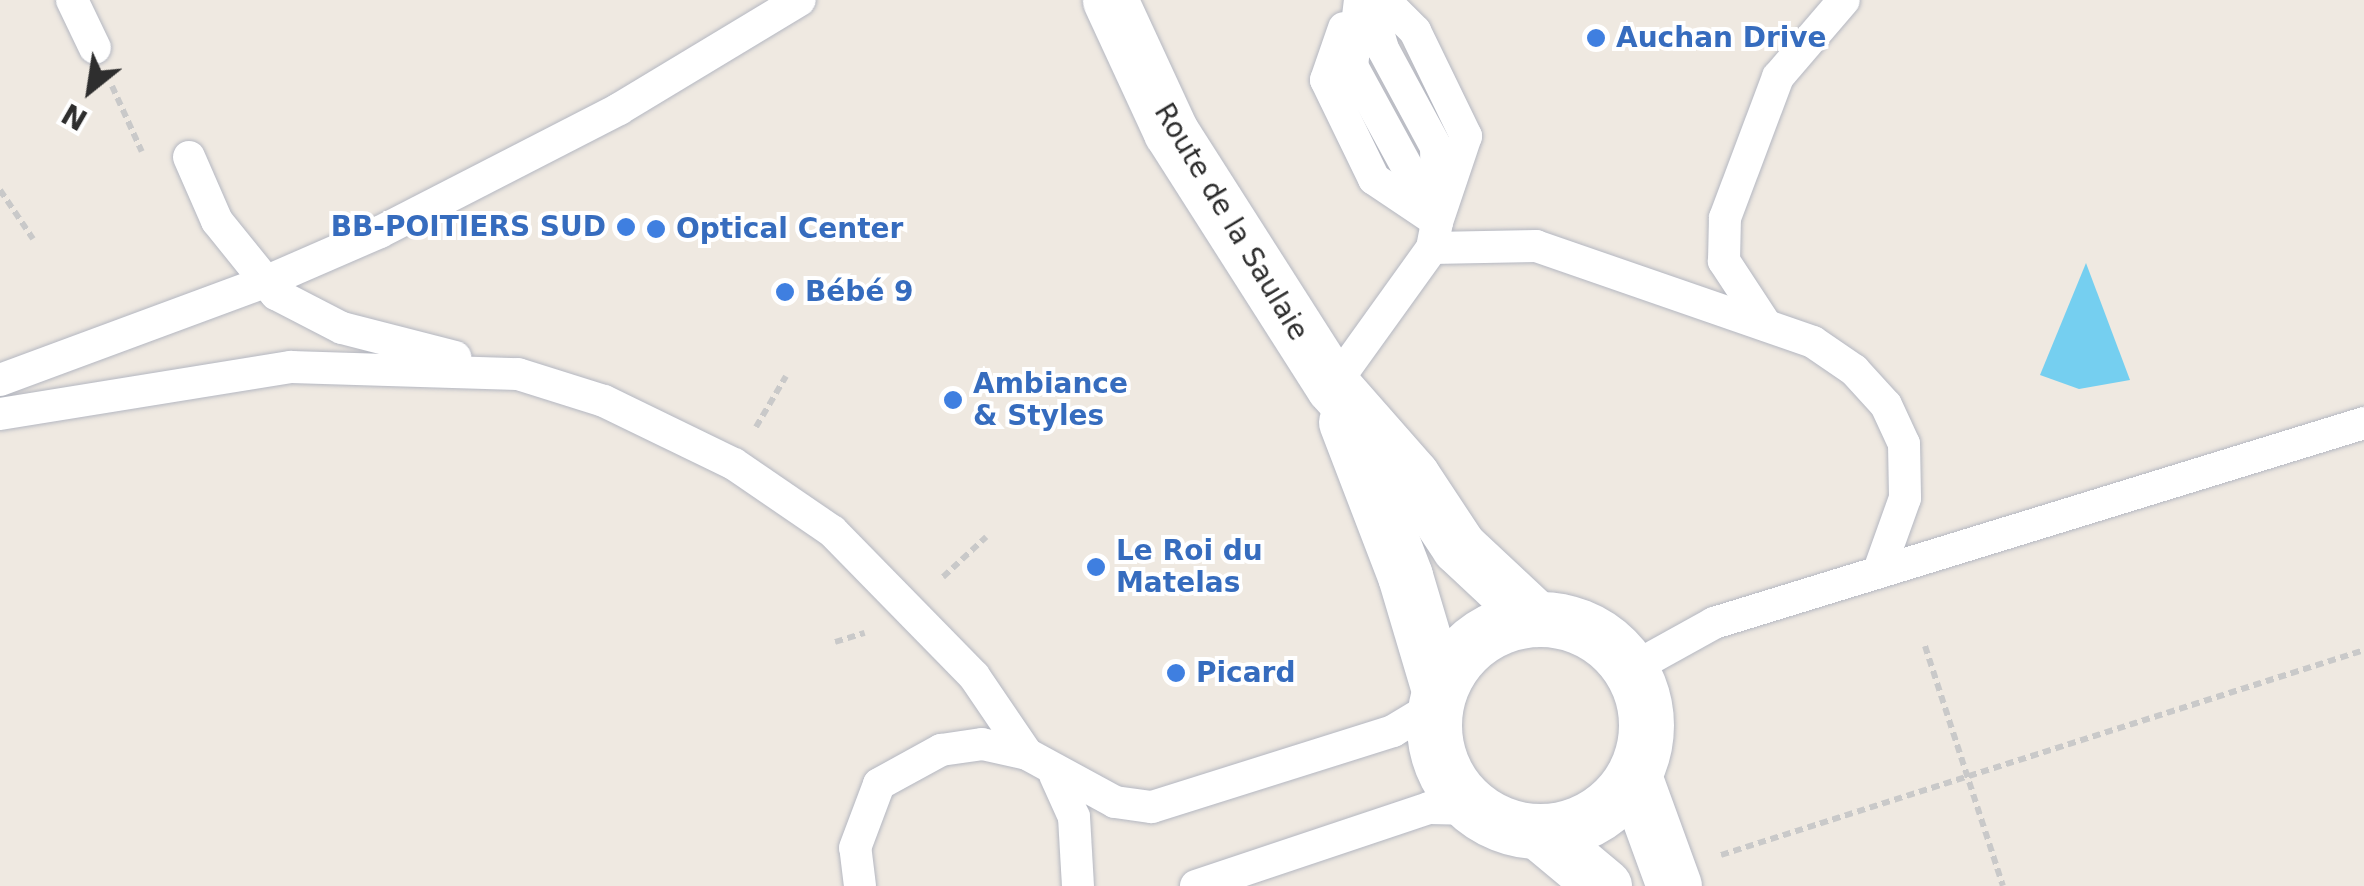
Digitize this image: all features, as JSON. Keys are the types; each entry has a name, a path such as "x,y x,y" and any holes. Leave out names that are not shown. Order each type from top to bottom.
{"street":[{"name":"Route de la Saulaie","path":"1110,0 1171,132 1332,386 1412,476 1458,546 1536,619"},
{"name":"Route de la Saulaie","path":"1332,386 1406,576 1437,697"},
{"path":"1536,619 1573,624 1606,642 1631,668 1646,722 1634,776 1610,806 1576,826 1538,832 1504,826 1475,810 1440,763 1437,697 1476,640 1536,619"},
{"path":"1634,776 1671,879"},
{"path":"1538,832 1604,886"}],"lane":[{"path":"72,0 95,48"},
{"path":"0,380 265,282 498,174 800,0"},
{"path":"1357,0 1352,66 1434,235"},
{"path":"1368,0 1383,49 1436,147 1434,235"},
{"path":"1332,386 1434,235 1466,136 1416,32 1384,0"},
{"path":"1766,325 1724,261 1725,218 1778,77 1844,0"},
{"path":"189,157 217,221 265,282 342,328 518,374 664,425 832,530 974,676 1027,754 1055,775 1115,802 1152,807 1393,731 1437,697"},
{"path":"1434,235 1536,246 1813,342 1854,370 1886,404 1904,444 1906,498 1880,568"},
{"path":"0,414 291,367 518,374"},
{"path":"1631,668 1714,623 1880,568 2364,423"},
{"path":"860,886 855,848 879,784 941,750 982,744 1027,754"},
{"path":"1055,775 1074,817 1078,886"},
{"path":"1196,886 1428,808 1475,810"}],"path":[{"path":"95,48 144,154"},
{"path":"0,190 34,238"},
{"path":"1925,646 2003,886"},
{"path":"1671,879 1968,776 2364,650"}],"water":[{"path":"2086,263 2130,380 2079,389 2040,375"}],"place":[{"name":"Auchan Drive","path":"1596,38"},
{"name":"BB-POITIERS SUD","path":"626,227"},
{"name":"Optical Center","path":"656,229"},
{"name":"Bébé 9","path":"785,292"},
{"name":"Ambiance & Styles","path":"953,400"},
{"name":"Le Roi du Matelas","path":"1096,567"},
{"name":"Picard","path":"1176,673"}]}
